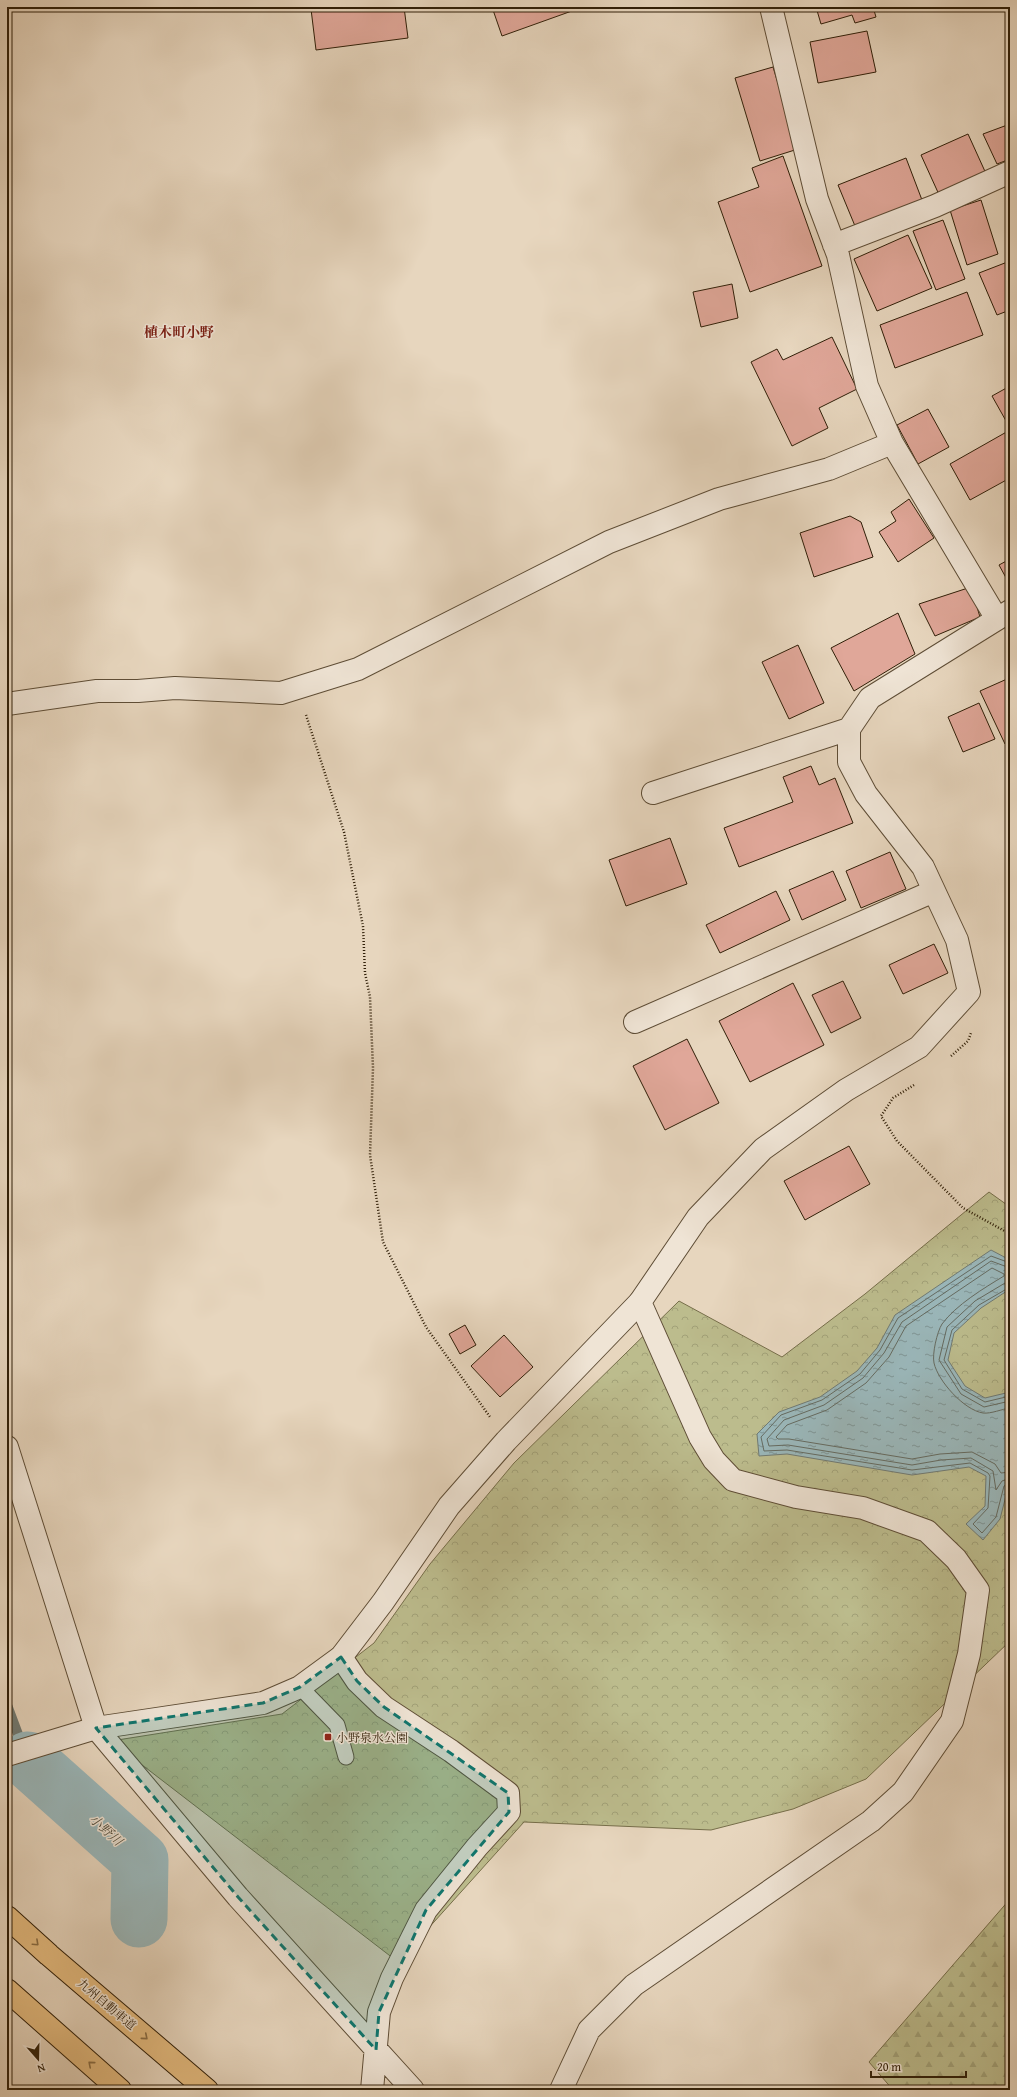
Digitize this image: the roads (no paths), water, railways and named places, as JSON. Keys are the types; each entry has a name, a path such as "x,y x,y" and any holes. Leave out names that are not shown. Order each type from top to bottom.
{"highway":[{"name":"九州自動車道","path":"7,1916 49,1955 208,2090"},
{"path":"7,1990 120,2090"}],"street":[{"path":"7,1755 62,1737 96,1728 263,1703 300,1687 341,1657 383,1602 449,1506 506,1441 640,1302 698,1217 763,1149 846,1090 919,1047 969,992 957,940 923,867 866,794 849,762 850,729 870,698 1004,615 892,443 867,386 834,245 817,199 772,7"},
{"path":"834,245 935,206 1010,172"},
{"path":"7,704 97,691 138,691 175,688 282,693 358,669 609,542 719,498 829,469 892,443"},
{"path":"653,793 850,729"},
{"path":"635,1022 934,891"},
{"path":"561,2090 589,2030 634,1985 859,1829 903,1792 952,1720 969,1654 978,1590 956,1559 927,1531 863,1508 796,1497 733,1480 714,1460 700,1437 640,1302"},
{"path":"7,1447 96,1728 238,1897 413,2090"},
{"path":"341,1657 357,1681 384,1707 451,1751 508,1793 509,1812 477,1847 426,1910 392,1978 379,2012 372,2090"}],"lane":[{"path":"300,1687 337,1725 346,1757"}],"water":[{"path":"991,1250 1010,1260 1010,1289 981,1308 954,1333 948,1360 965,1386 985,1398 1010,1392 1010,1480 1000,1519 983,1540 966,1524 985,1506 986,1476 969,1467 912,1475 787,1454 759,1456 757,1434 779,1412 820,1397 857,1371 877,1348 895,1315"}],"waterway":[{"path":"7,1705 25,1753"},
{"name":"小野川","path":"28,1760 140,1860 139,1919"}],"place":[{"name":"小野泉水公園","path":"328,1737"}],"district":[{"name":"植木町小野","path":"179,332"}]}
